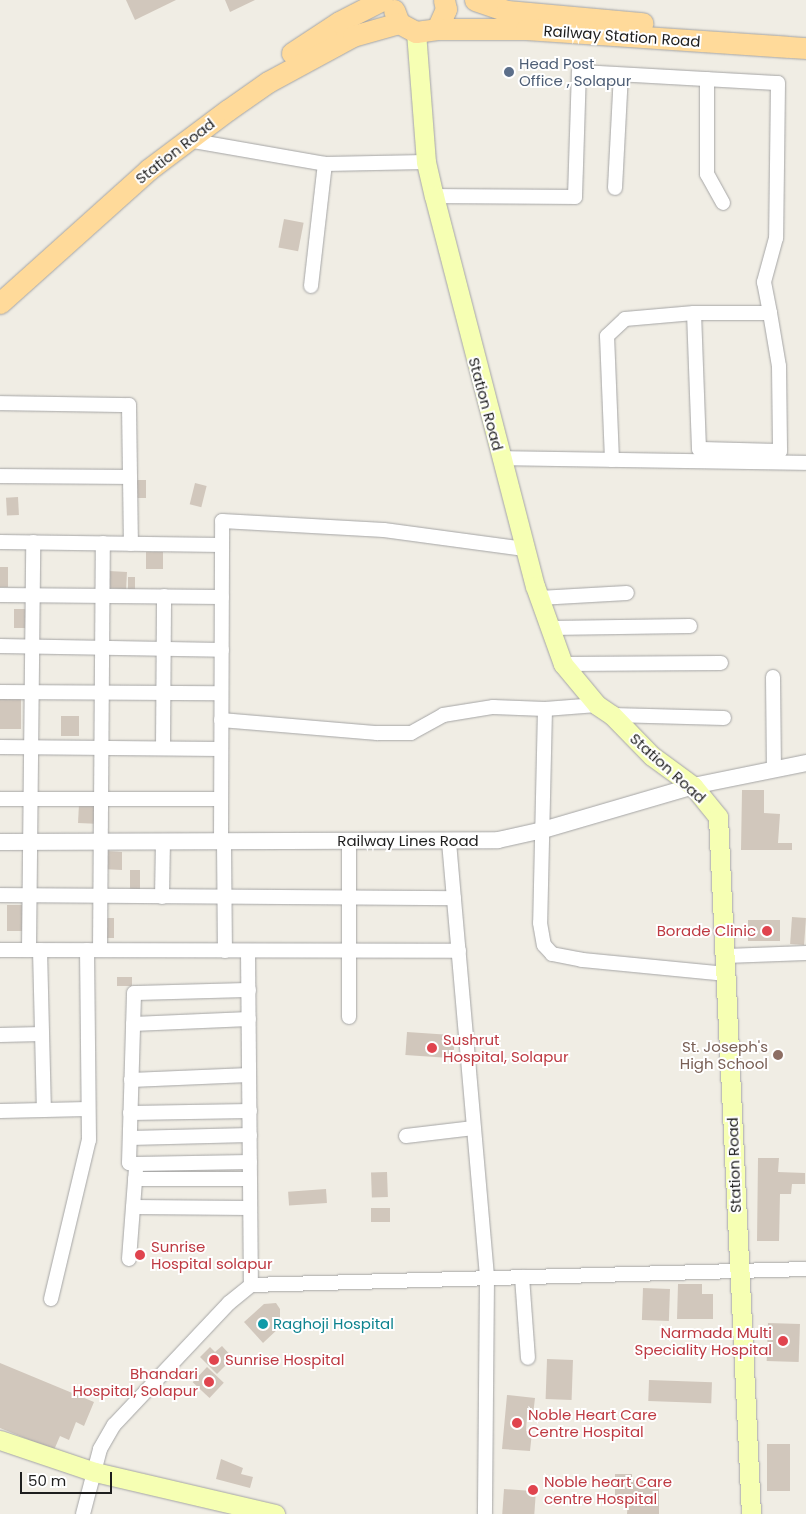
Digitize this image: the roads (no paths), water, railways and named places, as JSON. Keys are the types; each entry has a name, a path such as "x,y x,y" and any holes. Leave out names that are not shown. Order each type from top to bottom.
{"main road":[{"name":"Station Road","path":"0,284 178,132 340,22 382,0"},
{"path":"395,0 394,9 408,28"},
{"path":"437,29 446,9 444,0"},
{"name":"Railway Station Road","path":"475,0 507,11 806,34"},
{"name":"Station Road","path":"0,303 148,170 268,82 353,36 408,28 426,162 434,196 525,549 539,598 563,664 604,710 652,756 693,786 718,817 751,1514"},
{"name":"Railway Station Road","path":"408,28 526,29 806,48"},
{"path":"0,1440 95,1472 275,1514"}],"street":[{"path":"434,196 575,198 579,72 778,83 776,238 764,282 780,366 780,451 698,449 694,313"},
{"path":"615,188 620,75"},
{"path":"707,79 707,174 723,203"},
{"path":"188,140 325,164 426,162"},
{"path":"311,286 325,164"},
{"path":"612,460 607,336 625,320 694,313 770,313"},
{"path":"0,403 129,406 131,544"},
{"path":"500,458 806,463"},
{"path":"0,476 130,477"},
{"path":"225,951 221,800 222,521 384,530 525,549"},
{"path":"0,542 222,546"},
{"path":"33,542 33,842 31,896 42,1034 44,1110"},
{"path":"51,1299 89,1140 88,1109 93,950 100,897 99,799 105,648 103,543"},
{"path":"539,598 627,593"},
{"path":"0,595 222,596"},
{"path":"163,748 164,596"},
{"path":"550,628 690,626"},
{"path":"0,646 222,650"},
{"path":"563,664 721,663"},
{"path":"773,678 774,770"},
{"path":"0,692 221,693"},
{"path":"221,720 377,733 411,733 443,715 494,706 604,710 724,718"},
{"path":"545,709 540,923 544,945 552,954 582,960 726,965 806,953"},
{"path":"0,747 221,749"},
{"name":"Railway Lines Road","path":"0,842 449,842 498,840 543,830 693,786 806,763"},
{"path":"0,799 221,800"},
{"path":"162,897 163,842"},
{"path":"349,842 351,951 349,1017"},
{"path":"449,842 487,1278 485,1514"},
{"path":"0,895 454,898"},
{"path":"0,950 459,952"},
{"path":"248,951 250,1286"},
{"path":"249,990 134,993 129,1163 250,1162"},
{"path":"133,1024 249,1019"},
{"path":"0,1036 42,1034"},
{"path":"131,1080 249,1075"},
{"path":"0,1111 88,1109"},
{"path":"130,1113 250,1112"},
{"path":"406,1136 474,1128"},
{"path":"130,1138 250,1135"},
{"path":"129,1259 135,1179 134,1164"},
{"path":"135,1179 250,1179"},
{"path":"133,1207 250,1208"},
{"path":"83,1514 100,1449 114,1425 229,1303 250,1286 806,1269"},
{"path":"522,1278 528,1358"}],"place":[{"name":"Head Post Office , Solapur","path":"509,72"},
{"name":"Borade Clinic","path":"767,931"},
{"name":"Sushrut Hospital, Solapur","path":"432,1048"},
{"name":"St. Joseph's High School","path":"778,1055"},
{"name":"Sunrise Hospital solapur","path":"140,1255"},
{"name":"Raghoji Hospital","path":"263,1324"},
{"name":"Narmada Multi Speciality Hospital","path":"783,1341"},
{"name":"Sunrise Hospital","path":"214,1360"},
{"name":"Bhandari Hospital, Solapur","path":"209,1382"},
{"name":"Noble Heart Care Centre Hospital","path":"517,1423"},
{"name":"Noble heart Care centre Hospital","path":"533,1490"}]}
